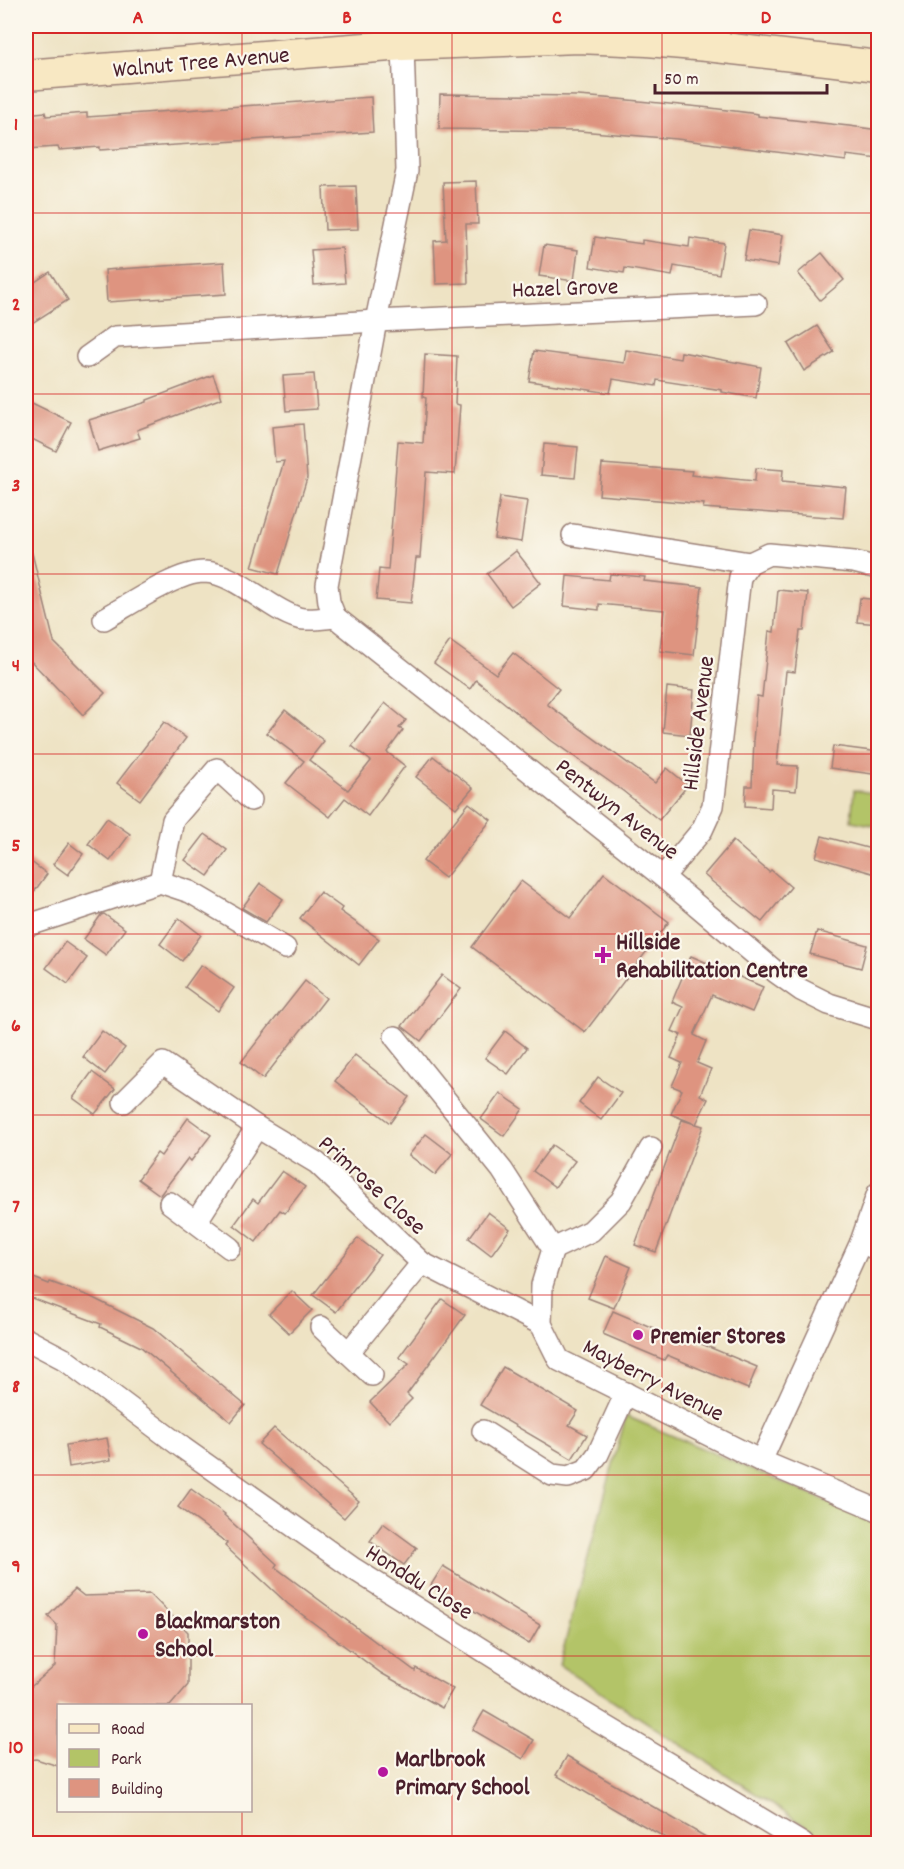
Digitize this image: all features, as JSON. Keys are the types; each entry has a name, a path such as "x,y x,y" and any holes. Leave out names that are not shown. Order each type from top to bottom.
{"street":[{"name":"Walnut Tree Avenue","path":"26,75 403,45 578,38 647,40 801,55 879,66"},
{"path":"104,619 179,577 203,572 226,577 277,609 300,619 335,617 329,602 327,585 376,321 407,171 403,45"},
{"name":"Hazel Grove","path":"87,357 115,337 376,321 756,304"},
{"path":"573,535 750,563 769,554 855,562 879,568"},
{"name":"Hillside Avenue","path":"663,877 702,830 713,806 740,577 750,563"},
{"name":"Pentwyn Avenue","path":"335,617 663,877 777,973 801,990 830,1005 879,1019"},
{"path":"160,882 173,820 217,769 251,800"},
{"path":"26,926 160,882 189,892 285,948"},
{"path":"395,1037 502,1170 553,1249 591,1231 621,1201 651,1148"},
{"name":"Primrose Close","path":"124,1102 163,1063 257,1127 317,1162 422,1263 541,1324"},
{"path":"196,1222 257,1127"},
{"path":"761,1461 870,1246 879,1193"},
{"path":"170,1203 230,1248"},
{"name":"Mayberry Avenue","path":"553,1249 542,1285 541,1324 560,1360 761,1461 879,1510"},
{"name":"Primrose Close","path":"348,1353 422,1263"},
{"path":"321,1327 372,1375"},
{"name":"Honddu Close","path":"26,1339 64,1359 183,1448 354,1569 557,1697 803,1844"},
{"path":"483,1431 552,1475 568,1477 586,1470 598,1454 626,1393"}],"green space":[{"path":"854,790 878,794 878,826 851,821"},
{"path":"626,1416 878,1523 878,1843 831,1843 559,1665"}],"building":[{"path":"440,94 578,96 618,99 711,108 758,114 758,116 879,130 879,159 846,155 846,161 677,139 579,131 439,129"},
{"path":"371,97 373,132 100,150 100,147 59,150 58,147 26,149 26,114 45,112 46,116 87,113 87,117"},
{"path":"476,181 478,224 466,224 468,283 436,284 434,241 446,240 443,182"},
{"path":"356,186 358,229 325,230 323,187"},
{"path":"749,230 783,235 778,266 744,260"},
{"path":"595,237 642,244 642,240 689,247 690,238 724,243 719,274 674,266 672,276 625,268 624,273 590,267"},
{"path":"544,245 578,250 574,281 539,276"},
{"path":"342,248 345,283 314,285 311,250"},
{"path":"822,253 844,280 820,300 798,273"},
{"path":"224,262 226,294 107,302 105,270"},
{"path":"50,272 68,300 26,327 26,288"},
{"path":"817,326 834,352 804,371 788,344"},
{"path":"626,350 680,359 681,352 761,367 756,398 657,380 656,386 613,379 610,393 529,381 534,351 624,363"},
{"path":"425,354 457,356 455,404 460,405 455,474 426,472 420,558 416,558 411,603 376,600 379,569 388,570 398,441 423,443 426,398 423,397"},
{"path":"314,374 317,409 286,411 283,376"},
{"path":"213,375 222,398 137,430 140,438 98,451 89,420 147,402 147,400"},
{"path":"32,403 71,422 56,451 26,436 26,416"},
{"path":"303,424 307,478 278,574 252,567 284,461 275,462 272,427"},
{"path":"544,444 578,447 575,478 541,475"},
{"path":"602,464 692,471 691,475 755,481 756,468 783,470 782,481 846,487 843,518 703,508 704,504 599,495"},
{"path":"500,497 527,501 521,542 494,538"},
{"path":"516,551 541,583 511,606 487,574"},
{"path":"32,553 54,642 105,693 83,715 26,656 26,554"},
{"path":"610,574 645,577 644,581 702,587 694,655 660,651 664,610 599,604 599,610 564,606 567,576 609,580"},
{"path":"778,590 808,593 804,631 800,631 795,672 786,671 777,765 798,766 796,791 772,789 771,808 745,806 746,786 752,786 757,696 762,697 769,631 774,632"},
{"path":"860,598 879,600 879,624 857,622"},
{"path":"450,641 496,674 513,653 559,689 547,704 655,783 667,768 688,785 659,820 623,791 552,741 476,680 470,689 434,663"},
{"path":"667,687 694,690 690,735 663,732"},
{"path":"385,703 406,720 399,728 403,730 387,752 405,766 368,816 345,798 330,817 286,783 304,761 267,733 285,710 324,741 309,760 348,790 371,761 352,746"},
{"path":"164,722 186,738 140,800 117,783"},
{"path":"833,746 879,752 879,775 830,768"},
{"path":"433,756 473,788 456,808 416,777"},
{"path":"469,803 491,820 445,878 423,861"},
{"path":"107,818 130,834 110,861 88,844"},
{"path":"205,834 227,850 208,876 185,860"},
{"path":"822,836 879,851 879,875 816,857"},
{"path":"733,841 769,872 771,870 791,887 762,922 704,875"},
{"path":"69,843 83,854 68,875 53,864"},
{"path":"26,858 47,874 26,903"},
{"name":"Hillside Rehabilitation Centre","path":"604,873 669,922 585,1032 472,947 521,881 570,918"},
{"path":"260,883 283,899 266,922 242,908"},
{"path":"320,892 342,908 340,911 379,939 359,965 300,918"},
{"path":"104,914 125,929 106,955 84,939"},
{"path":"179,918 201,935 182,961 160,944"},
{"path":"817,931 867,945 861,968 810,954"},
{"path":"65,942 87,958 68,984 46,968"},
{"path":"691,956 763,987 752,1012 712,995 694,1035 706,1041 697,1063 711,1069 700,1095 708,1099 696,1124 703,1126 656,1252 635,1245 682,1120 695,1124 671,1114 682,1090 672,1086 682,1063 671,1058 681,1035 672,1031 683,1007 672,1002"},
{"path":"201,965 234,988 218,1011 185,987"},
{"path":"442,975 461,989 421,1041 402,1026"},
{"path":"305,981 326,998 263,1079 241,1062"},
{"path":"102,1031 125,1048 105,1074 83,1057"},
{"path":"505,1031 527,1048 508,1074 485,1058"},
{"path":"355,1055 409,1097 390,1123 335,1081"},
{"path":"92,1072 115,1089 95,1114 73,1098"},
{"path":"598,1077 621,1093 601,1120 579,1103"},
{"path":"500,1093 523,1109 504,1136 481,1119"},
{"path":"188,1118 211,1135 191,1161 188,1158 160,1195 138,1179 157,1153 161,1156"},
{"path":"426,1134 452,1154 435,1175 409,1155"},
{"path":"552,1145 575,1161 555,1187 533,1171"},
{"path":"282,1171 305,1187 285,1213 280,1210 256,1242 234,1225 253,1199 258,1203"},
{"path":"488,1212 510,1229 491,1255 469,1238"},
{"path":"358,1238 380,1255 336,1312 313,1295"},
{"path":"606,1256 631,1267 614,1308 588,1298"},
{"path":"26,1275 89,1296 153,1328 245,1405 231,1422 141,1347 100,1327 101,1324 26,1296"},
{"path":"292,1291 312,1310 289,1333 269,1314"},
{"path":"442,1299 465,1315 407,1394 412,1399 389,1422 370,1402 409,1364 399,1357"},
{"path":"613,1311 679,1339 680,1335 757,1367 748,1389 667,1355 664,1360 603,1334"},
{"path":"503,1367 578,1411 569,1425 587,1435 572,1459 480,1405"},
{"path":"274,1428 359,1501 344,1518 259,1444"},
{"path":"107,1438 111,1460 69,1467 66,1445"},
{"path":"191,1489 225,1514 277,1564 275,1567 415,1671 416,1668 453,1689 442,1708 381,1673 288,1604 225,1546 227,1543 178,1507"},
{"path":"383,1523 417,1548 404,1565 370,1541"},
{"path":"443,1566 540,1625 529,1644 431,1585"},
{"path":"75,1589 84,1596 150,1594 188,1632 188,1685 172,1704 57,1704 57,1766 36,1759 26,1760 26,1691 55,1666 57,1625 48,1616"},
{"path":"484,1711 534,1740 523,1759 473,1730"},
{"path":"567,1756 718,1844 677,1844 621,1813 556,1775"}],"place":[{"name":"Hillside Rehabilitation Centre","path":"603,955"},
{"name":"Premier Stores","path":"638,1335"},
{"name":"Blackmarston School","path":"143,1634"},
{"name":"Marlbrook Primary School","path":"383,1772"}]}
